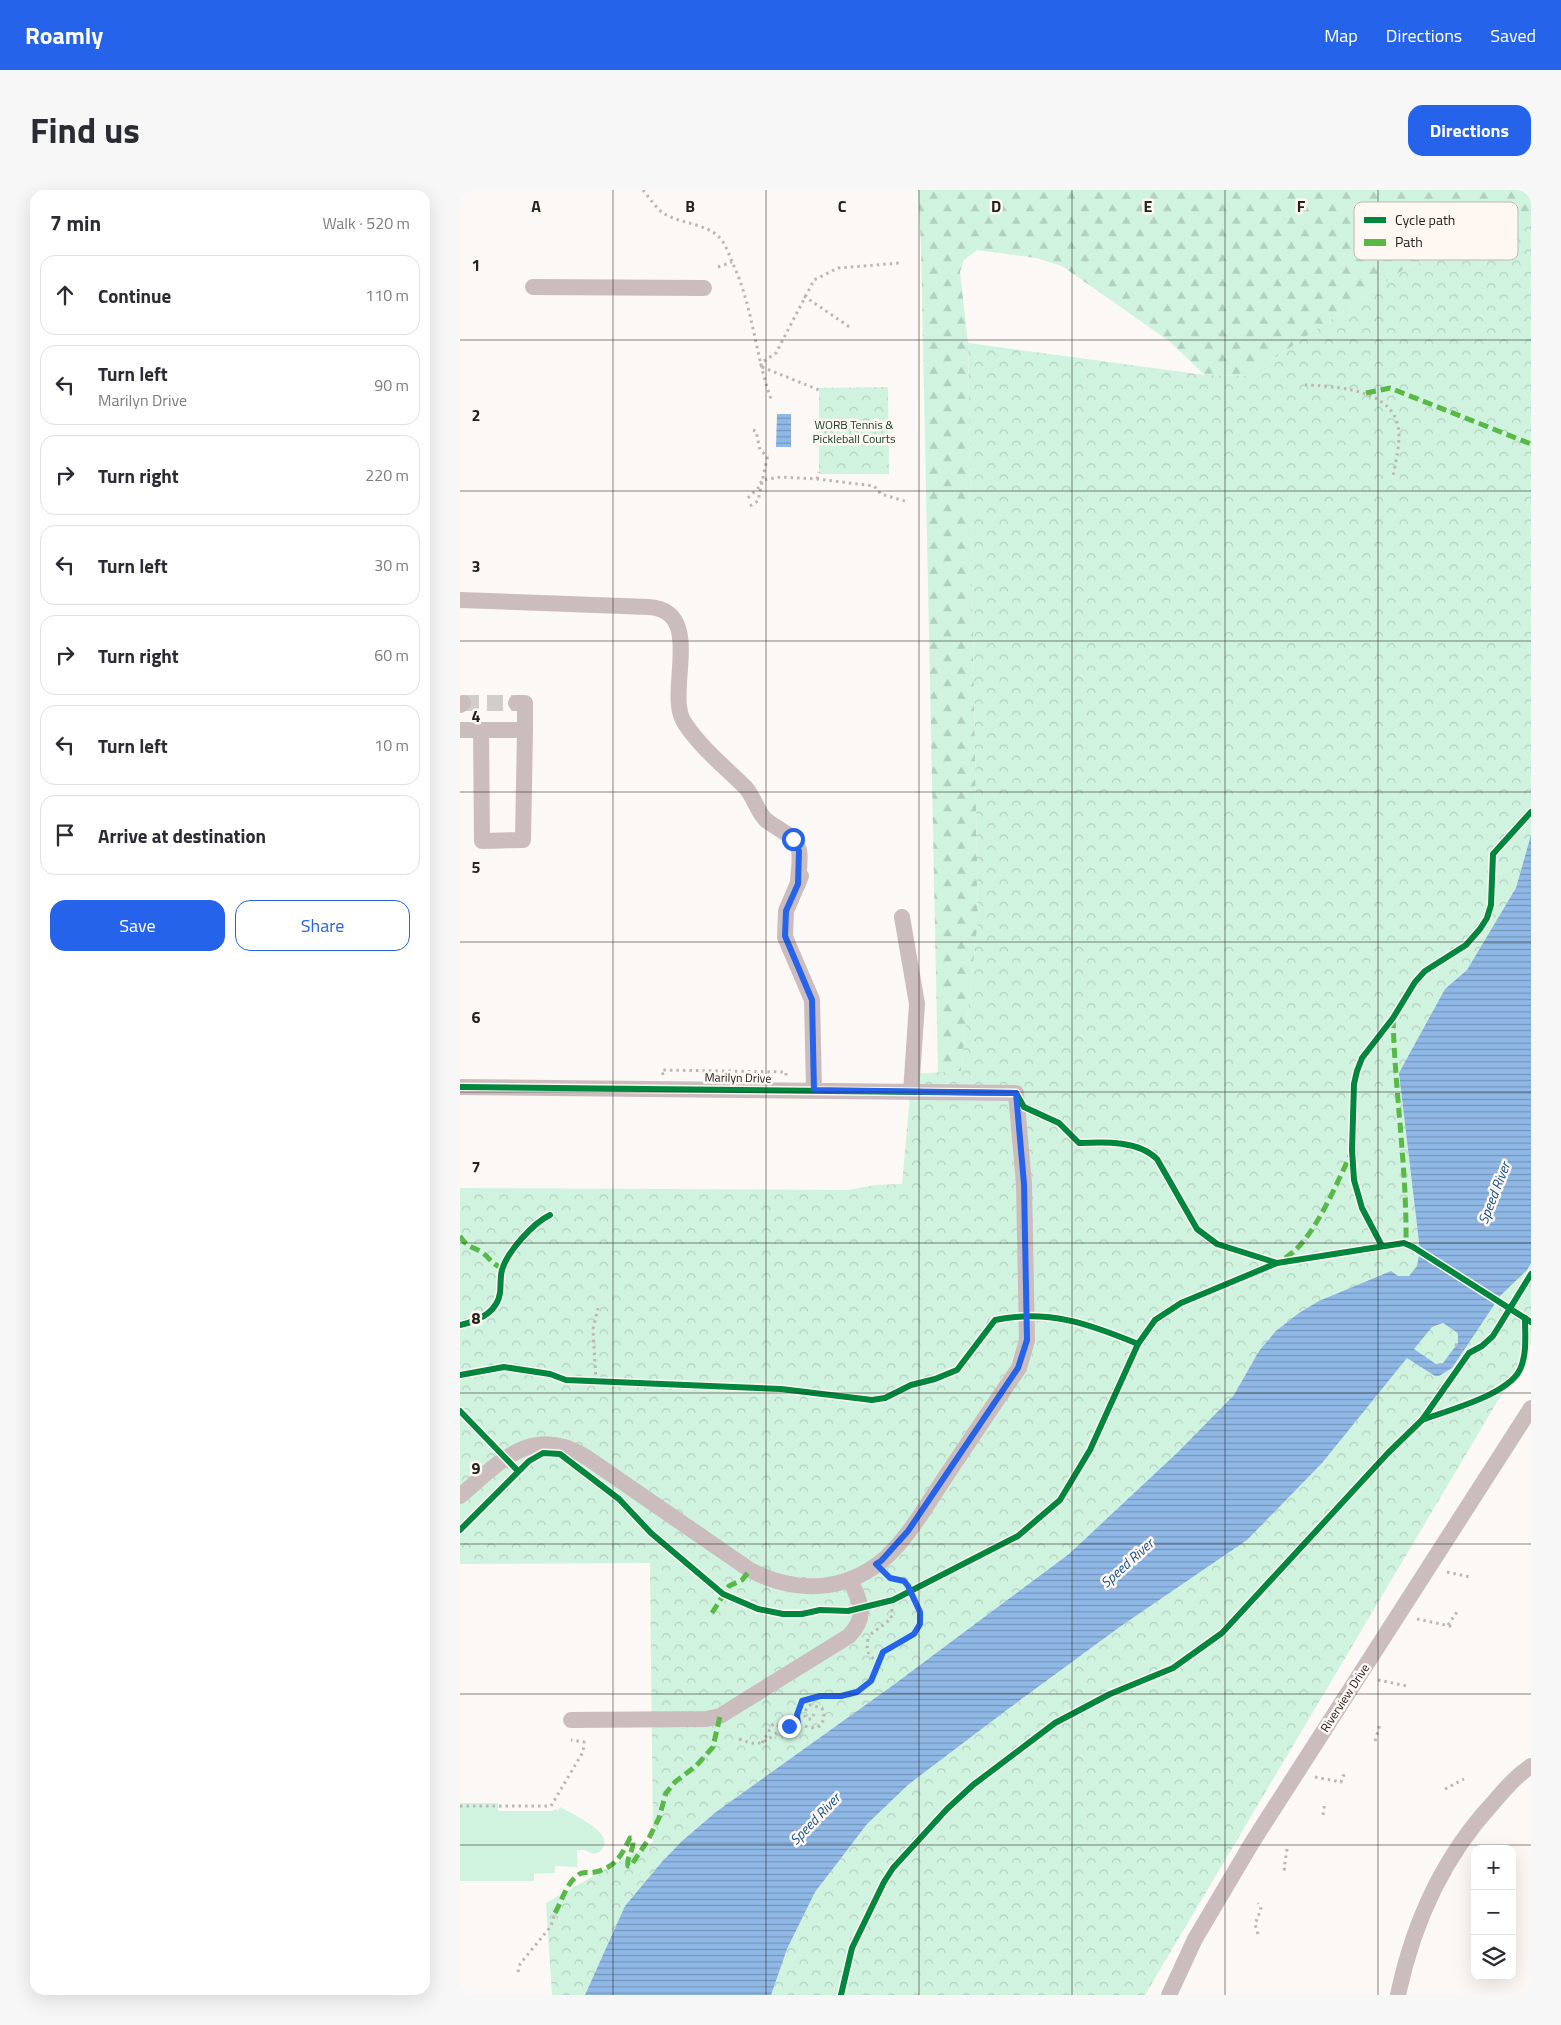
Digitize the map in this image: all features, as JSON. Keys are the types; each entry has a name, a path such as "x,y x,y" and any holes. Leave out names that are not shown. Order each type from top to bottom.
{"street":[{"path":"533,287 704,288"},
{"path":"460,600 649,607 668,614 680,638 678,709 683,722 736,780 746,788 765,820 793,839 799,851 798,884"},
{"path":"481,730 482,841 523,840 525,703 516,703"},
{"path":"460,730 524,730"},
{"path":"804,866 786,911 785,936 812,1000 814,1090"},
{"path":"902,916 917,1004 911,1092"},
{"name":"Marilyn Drive","path":"460,1087 1016,1093 1024,1184 1027,1340 1018,1368 908,1531 881,1561 876,1564"},
{"name":"Riverview Drive","path":"1169,1995 1195,1939 1249,1848 1531,1408"},
{"path":"460,1496 511,1453 530,1446 562,1445 586,1456 750,1570 766,1578 802,1586 824,1586 850,1580 876,1564"},
{"path":"571,1720 706,1719 720,1716 849,1636 859,1624 861,1609 850,1580"},
{"path":"1398,1995 1405,1963 1427,1903 1446,1864 1473,1824 1518,1774 1531,1766"}],"path":[{"path":"644,190 663,213 718,236 724,243 751,313 761,367 772,399"},
{"path":"718,267 732,262"},
{"path":"761,367 761,363 776,353 814,280 838,268 900,263"},
{"path":"804,296 851,328"},
{"path":"761,367 818,390"},
{"path":"1305,385 1329,386 1366,393 1387,406 1397,422 1398,446 1393,476"},
{"path":"750,506 758,501 768,455 760,450 756,431 753,430"},
{"path":"817,479 819,472"},
{"path":"748,498 764,480 782,477 874,486 881,494 908,502"},
{"path":"596,1381 593,1329 598,1308"},
{"path":"1455,1344 1468,1353"},
{"path":"798,1724 797,1715 802,1701 820,1696 841,1696 857,1692 871,1681 883,1652 914,1634 921,1619 908,1586 904,1581 890,1578 876,1564"},
{"path":"1447,1572 1470,1577"},
{"path":"879,1663 868,1655 866,1648 872,1632 891,1619 893,1600"},
{"path":"1448,1625 1459,1609"},
{"path":"1418,1619 1455,1627"},
{"path":"1378,1680 1407,1686"},
{"path":"740,1739 748,1743 762,1743 786,1728 798,1724 816,1728 823,1723 825,1716 822,1708 810,1705 805,1711 805,1717 812,1719 814,1714"},
{"path":"762,1743 773,1724 786,1728"},
{"path":"1374,1741 1380,1724"},
{"path":"460,1806 551,1806 583,1752 584,1742 571,1740"},
{"path":"1315,1777 1341,1782 1348,1773"},
{"path":"1445,1788 1464,1779"},
{"path":"1323,1815 1325,1802"},
{"path":"1287,1849 1283,1864 1284,1869 1288,1870"},
{"path":"1258,1903 1261,1909 1255,1924 1258,1934"},
{"path":"518,1972 520,1964 551,1926 555,1913"}],"green space":[{"path":"918,190 1531,190 1531,221 1518,226 1518,202 1354,202 1354,260 1427,260 1406,268 1249,376 1205,375 1169,341 1062,266 1036,258 977,250 964,260 960,272 968,343 978,922 961,1071 938,1074 921,245"},
{"path":"1531,221 1531,1344 1145,1995 552,1995 546,1903 653,1842 650,1563 460,1564 460,1188 848,1190 876,1185 902,1184 912,1074 961,1071 978,922 968,343 1205,375 1249,376 1406,268 1427,260 1518,260 1518,226"},
{"name":"WORB Tennis & Pickleball Courts","path":"888,387 889,474 819,474 819,388"},
{"path":"460,1803 498,1803 498,1811 553,1811 555,1809 558,1811 560,1807 581,1818 596,1829 604,1840 604,1845 600,1851 593,1854 585,1850 577,1850 577,1867 555,1866 555,1873 534,1874 534,1881 460,1881"}],"water":[{"path":"777,414 791,414 791,447 776,447"},
{"name":"Speed River","path":"1531,835 1531,1263 1527,1270 1500,1296 1452,1368 1439,1376 1435,1376 1407,1358 1322,1463 1247,1540 1121,1626 909,1784 867,1824 815,1892 787,1949 771,1995 585,1995 625,1906 682,1841 716,1812 892,1686 1069,1554 1178,1452 1234,1395 1259,1351 1276,1331 1299,1313 1319,1301 1391,1271 1398,1276 1409,1276 1417,1266 1420,1250 1399,1073 1445,989 1467,970 1516,888","holes":["1443,1323 1458,1333 1458,1343 1443,1363 1436,1364 1414,1349 1432,1327"]}],"tunnel":[{"path":"463,703 516,703"}],"marked path":[{"path":"1366,393 1390,388 1531,444"},
{"path":"1393,1018 1405,1188 1406,1244"},
{"path":"1285,1258 1305,1239 1314,1226 1351,1154"},
{"path":"460,1236 468,1245 483,1253 502,1268"},
{"path":"712,1613 729,1586 742,1580 750,1570"},
{"path":"555,1913 573,1879 581,1873 595,1872 613,1864 621,1855 630,1838 632,1838 633,1846 628,1859 628,1866 632,1864 648,1840 659,1818 666,1793 675,1782 696,1766 713,1747 720,1716"}],"cycle path":[{"path":"1382,1246 1362,1208 1354,1180 1352,1150 1354,1084 1357,1071 1362,1058 1393,1018 1415,982 1425,971 1466,945 1480,929 1487,918 1491,905 1493,854 1531,812"},
{"path":"460,1087 1016,1093 1024,1107 1059,1123 1079,1143 1099,1142 1131,1145 1140,1148 1157,1159 1197,1229 1217,1244 1277,1263 1404,1243 1531,1322"},
{"path":"460,1325 480,1318 491,1311 498,1300 502,1270 509,1255 536,1224 550,1215"},
{"path":"460,1530 529,1461 543,1453 560,1454 619,1499 651,1533 723,1594 758,1609 783,1614 802,1614 820,1610 848,1611 893,1600 1018,1536 1060,1500 1090,1450 1138,1344 1155,1320 1181,1303 1277,1263"},
{"path":"841,1995 852,1948 884,1882 893,1868 947,1809 973,1785 1055,1723 1110,1694 1173,1668 1222,1633 1388,1453 1422,1420 1469,1353 1482,1346 1493,1336 1531,1274"},
{"path":"460,1375 504,1367 550,1374 566,1380 781,1389 872,1400 885,1398 911,1385 935,1379 957,1370 995,1320 1014,1317 1051,1317 1103,1330 1138,1344"},
{"path":"1422,1420 1478,1400 1493,1393 1515,1377 1521,1367 1524,1355 1525,1318"},
{"path":"460,1411 518,1471"}],"route":[{"path":"789,1726 798,1724 797,1715 802,1701 820,1696 832,1697 857,1692 871,1681 876,1673 883,1652 900,1644 914,1634 921,1619 920,1612 908,1586 904,1581 890,1578 876,1564 881,1561 908,1531 1018,1368 1027,1340 1024,1184 1016,1093 814,1090 812,1000 785,936 786,911 798,884 799,851 793,839"}]}
